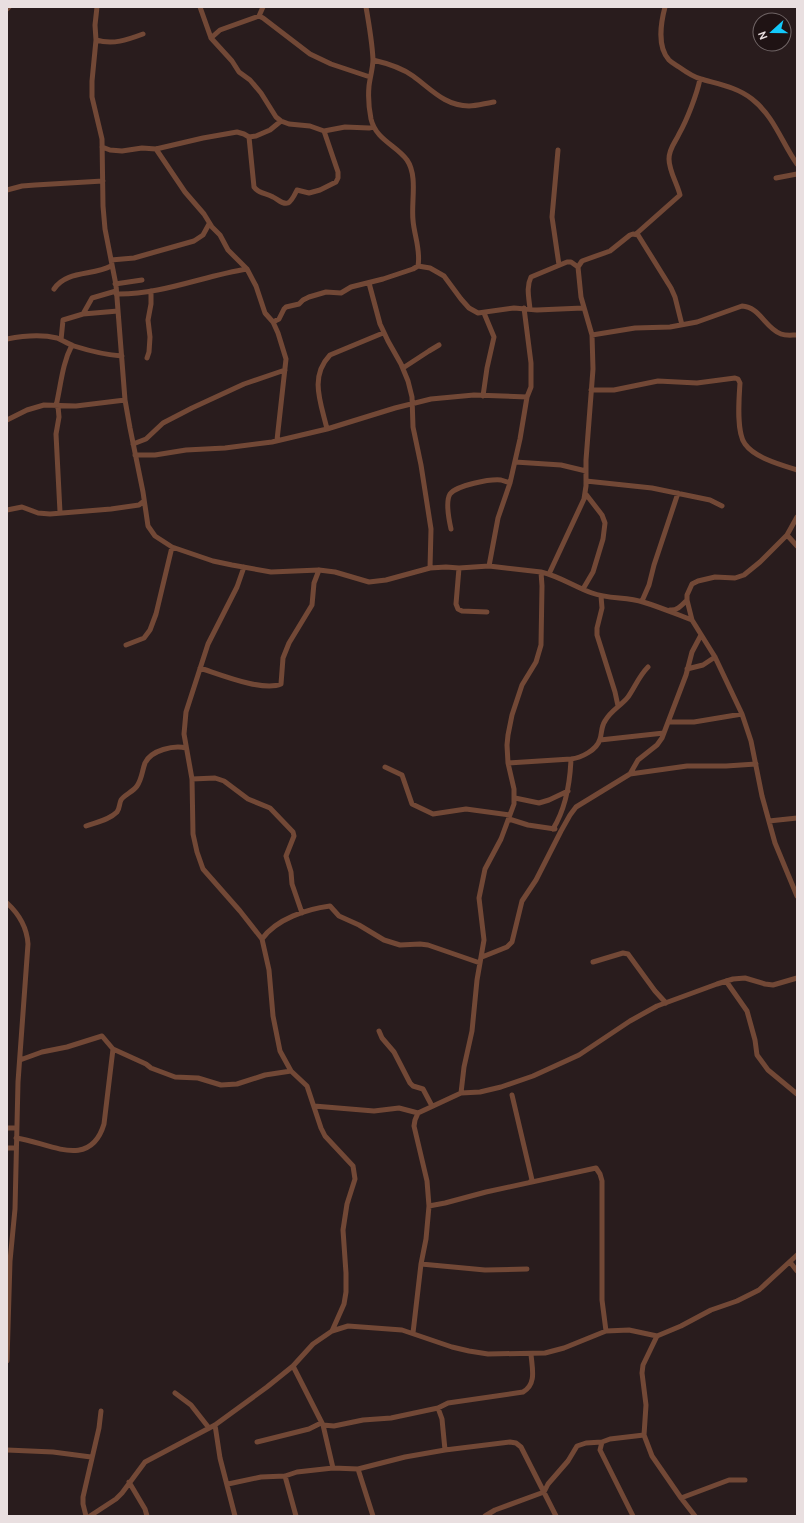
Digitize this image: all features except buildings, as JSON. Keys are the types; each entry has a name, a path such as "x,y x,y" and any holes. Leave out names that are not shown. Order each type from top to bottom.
{"street":[{"path":"97,7 92,97 102,147 105,228 116,292 125,400 148,526 154,536 172,547 213,561 276,572 319,570 335,572 369,582 398,578 430,568 446,566 459,568 489,566 541,572 601,596 642,602 692,620"},
{"path":"200,7 211,38 232,61 239,72 250,80 261,92 270,110 281,121 289,124 310,126 324,132 345,127 374,127"},
{"path":"211,38 220,30 259,16 263,7"},
{"path":"366,7 373,60 370,77 370,106 372,121 382,139 401,153 408,161 411,169 413,182 413,221 417,242 418,266"},
{"path":"665,7 661,29 663,48 669,60 684,71 700,79 736,89 752,98 763,108 779,132 797,164"},
{"path":"259,16 310,54 331,64 370,77"},
{"path":"96,40 106,43 118,42 143,34"},
{"path":"373,60 384,62 406,72 442,99 469,106 494,102"},
{"path":"549,574 581,506 585,493 593,369 592,335 583,308 579,287 578,267 582,261 616,248 630,235 636,234 680,195 669,160 670,152 672,144 679,135 698,89 700,79"},
{"path":"102,147 110,150 122,151 142,148 167,148 203,138 237,132 249,137 262,135 281,121"},
{"path":"249,137 255,189 274,197 283,203 287,203 290,202 297,190 315,192 336,182 338,172 324,132"},
{"path":"156,149 185,192 204,214 209,224 220,235 228,250 247,269 256,286 265,313 273,322 278,333 286,359 277,440"},
{"path":"558,150 552,217 559,265"},
{"path":"776,178 797,174"},
{"path":"7,190 28,186 103,181"},
{"path":"54,289 60,282 69,277 104,270 111,263 194,241 203,235 209,224"},
{"path":"636,234 640,237 671,288 675,296 682,325"},
{"path":"489,566 498,518 510,483 527,397 531,387 531,363 527,309 529,282 531,277 559,265 571,262 578,267"},
{"path":"273,322 279,319 286,307 299,304 309,297 326,292 341,293 350,287 369,283 418,266 430,268 441,274 469,308 478,313 510,308 583,308"},
{"path":"83,314 92,298 116,292 128,294 151,291 247,269"},
{"path":"115,284 142,280"},
{"path":"369,283 384,333 403,368 408,381 413,403 413,427 421,465 431,529 430,568"},
{"path":"146,358 149,352 150,337 148,320 151,304 151,291"},
{"path":"592,335 635,328 659,328 682,325 697,322 742,306 748,306 756,311 779,333 786,335 797,335"},
{"path":"61,340 63,320 83,314 118,311"},
{"path":"483,396 494,337 484,313"},
{"path":"327,429 317,379 326,358 384,333"},
{"path":"7,339 33,336 47,337 103,354 122,356"},
{"path":"60,512 56,434 59,417 57,406 64,365 72,345"},
{"path":"403,368 429,350 440,345"},
{"path":"133,444 146,438 163,423 192,408 244,384 285,370"},
{"path":"591,390 614,390 658,381 697,383 735,378 740,383 740,424 742,438 745,444 751,451 772,462 797,470"},
{"path":"135,456 155,455 204,448 225,448 277,440 327,429 413,403 439,398 474,395 527,397"},
{"path":"7,420 35,407 49,405 97,404 125,400"},
{"path":"515,462 561,465 586,471"},
{"path":"451,529 448,511 449,495 471,484 485,481 501,480 510,483"},
{"path":"586,481 652,488 710,500 722,506"},
{"path":"583,589 593,572 605,523 602,515 585,493"},
{"path":"642,602 649,585 654,565 678,493"},
{"path":"7,510 22,507 38,513 111,509 139,505 144,501"},
{"path":"797,517 786,535 760,562 740,577 707,578 692,584 687,595 692,620 715,657 742,714 751,742 762,796 775,842 797,896"},
{"path":"786,535 797,546"},
{"path":"126,645 144,638 150,630 156,614 172,547"},
{"path":"244,567 237,587 208,644 186,717 184,734 192,779 193,839 201,864 207,874 240,911 262,939 268,970 273,1016 280,1051 291,1071 307,1086 325,1136 350,1161 355,1173 355,1179 347,1204 343,1230 346,1292 344,1304 332,1331"},
{"path":"459,568 456,604 458,609 462,611 487,612"},
{"path":"200,668 249,683 272,686 281,684 283,658 289,643 312,605 314,583 319,570"},
{"path":"461,1093 464,1067 472,1031 484,932 480,914 479,898 484,874 510,817 515,798 508,763 507,745 512,715 522,685 536,662 541,645 541,572"},
{"path":"601,596 602,608 597,628 597,635 618,706"},
{"path":"667,610 673,611 687,600"},
{"path":"630,774 638,760 657,745 664,733 692,652 702,635"},
{"path":"687,669 703,665 715,657"},
{"path":"508,763 579,758 591,750 600,740 605,721 628,697 640,675 648,667"},
{"path":"668,722 694,722 742,714"},
{"path":"600,740 664,733"},
{"path":"86,826 107,819 118,810 122,799 133,791 139,783 145,762 150,757 161,750 170,748 186,748"},
{"path":"553,829 562,812 568,791 571,759"},
{"path":"262,939 280,922 290,917 330,906 339,916 359,925 384,940 408,945 428,945 481,960 507,947 512,942 522,901 536,880 561,831 576,807 630,774 687,766 756,764"},
{"path":"385,767 402,775 412,804 429,813 439,814 466,809 510,817 528,825 561,831"},
{"path":"192,779 215,778 224,781 244,797 270,808 293,832 294,836 286,856 291,872 292,884 302,913"},
{"path":"515,798 539,803 568,791"},
{"path":"769,821 797,818"},
{"path":"7,903 18,914 24,926 28,944 16,1128 15,1209 8,1278 7,1361"},
{"path":"593,962 624,953 628,954 655,991 666,1003"},
{"path":"413,1333 429,1206 427,1181 414,1126 418,1113 461,1093 480,1092 501,1087 533,1076 579,1055 630,1021 657,1006 726,981 733,979 750,979 773,985 797,978"},
{"path":"726,981 747,1011 755,1040 757,1056 768,1070 797,1094"},
{"path":"380,1031 382,1038 394,1052 410,1083 413,1086 423,1089 432,1106"},
{"path":"20,1060 42,1052 67,1047 97,1036 102,1036 113,1049 146,1064 151,1068 175,1077 198,1078 221,1085 237,1084 265,1075 291,1071"},
{"path":"16,1138 65,1151 74,1151 95,1142 104,1124 113,1049"},
{"path":"512,1095 532,1180 530,1182"},
{"path":"314,1106 374,1111 399,1108 418,1113"},
{"path":"7,1128 16,1128"},
{"path":"7,1148 16,1148"},
{"path":"429,1206 445,1204 486,1192 596,1168 602,1181 602,1300 606,1331"},
{"path":"90,1516 116,1499 145,1462 215,1425 267,1387 293,1366 313,1344 332,1331 348,1326 402,1330 469,1351 488,1354 545,1353 564,1348 606,1331 629,1330 657,1336 681,1326 711,1310 737,1301 759,1290 797,1254"},
{"path":"790,1262 797,1271"},
{"path":"421,1264 485,1270 527,1269"},
{"path":"657,1336 643,1365 642,1373 646,1405 644,1435 652,1456 695,1516"},
{"path":"257,1442 309,1429 322,1424 334,1426 363,1420 391,1418 438,1408 448,1402 523,1392 528,1389 533,1378 531,1354"},
{"path":"293,1366 322,1424 333,1468"},
{"path":"175,1393 191,1405 209,1428"},
{"path":"438,1408 442,1419 445,1450"},
{"path":"86,1516 82,1504 82,1497 99,1428 101,1411"},
{"path":"215,1425 220,1458 228,1484 234,1515"},
{"path":"485,1516 495,1510 544,1492 548,1484 568,1461 577,1446 586,1443 602,1442 610,1439 644,1435"},
{"path":"228,1484 261,1477 285,1476 297,1472 333,1468 358,1469 405,1457 445,1450 510,1442 516,1443 522,1448 556,1516"},
{"path":"602,1442 600,1450 602,1455 633,1516"},
{"path":"7,1450 53,1452 91,1457"},
{"path":"358,1469 373,1516"},
{"path":"285,1476 296,1516"},
{"path":"681,1498 730,1480 744,1480"},
{"path":"129,1482 145,1509 147,1516"}]}
